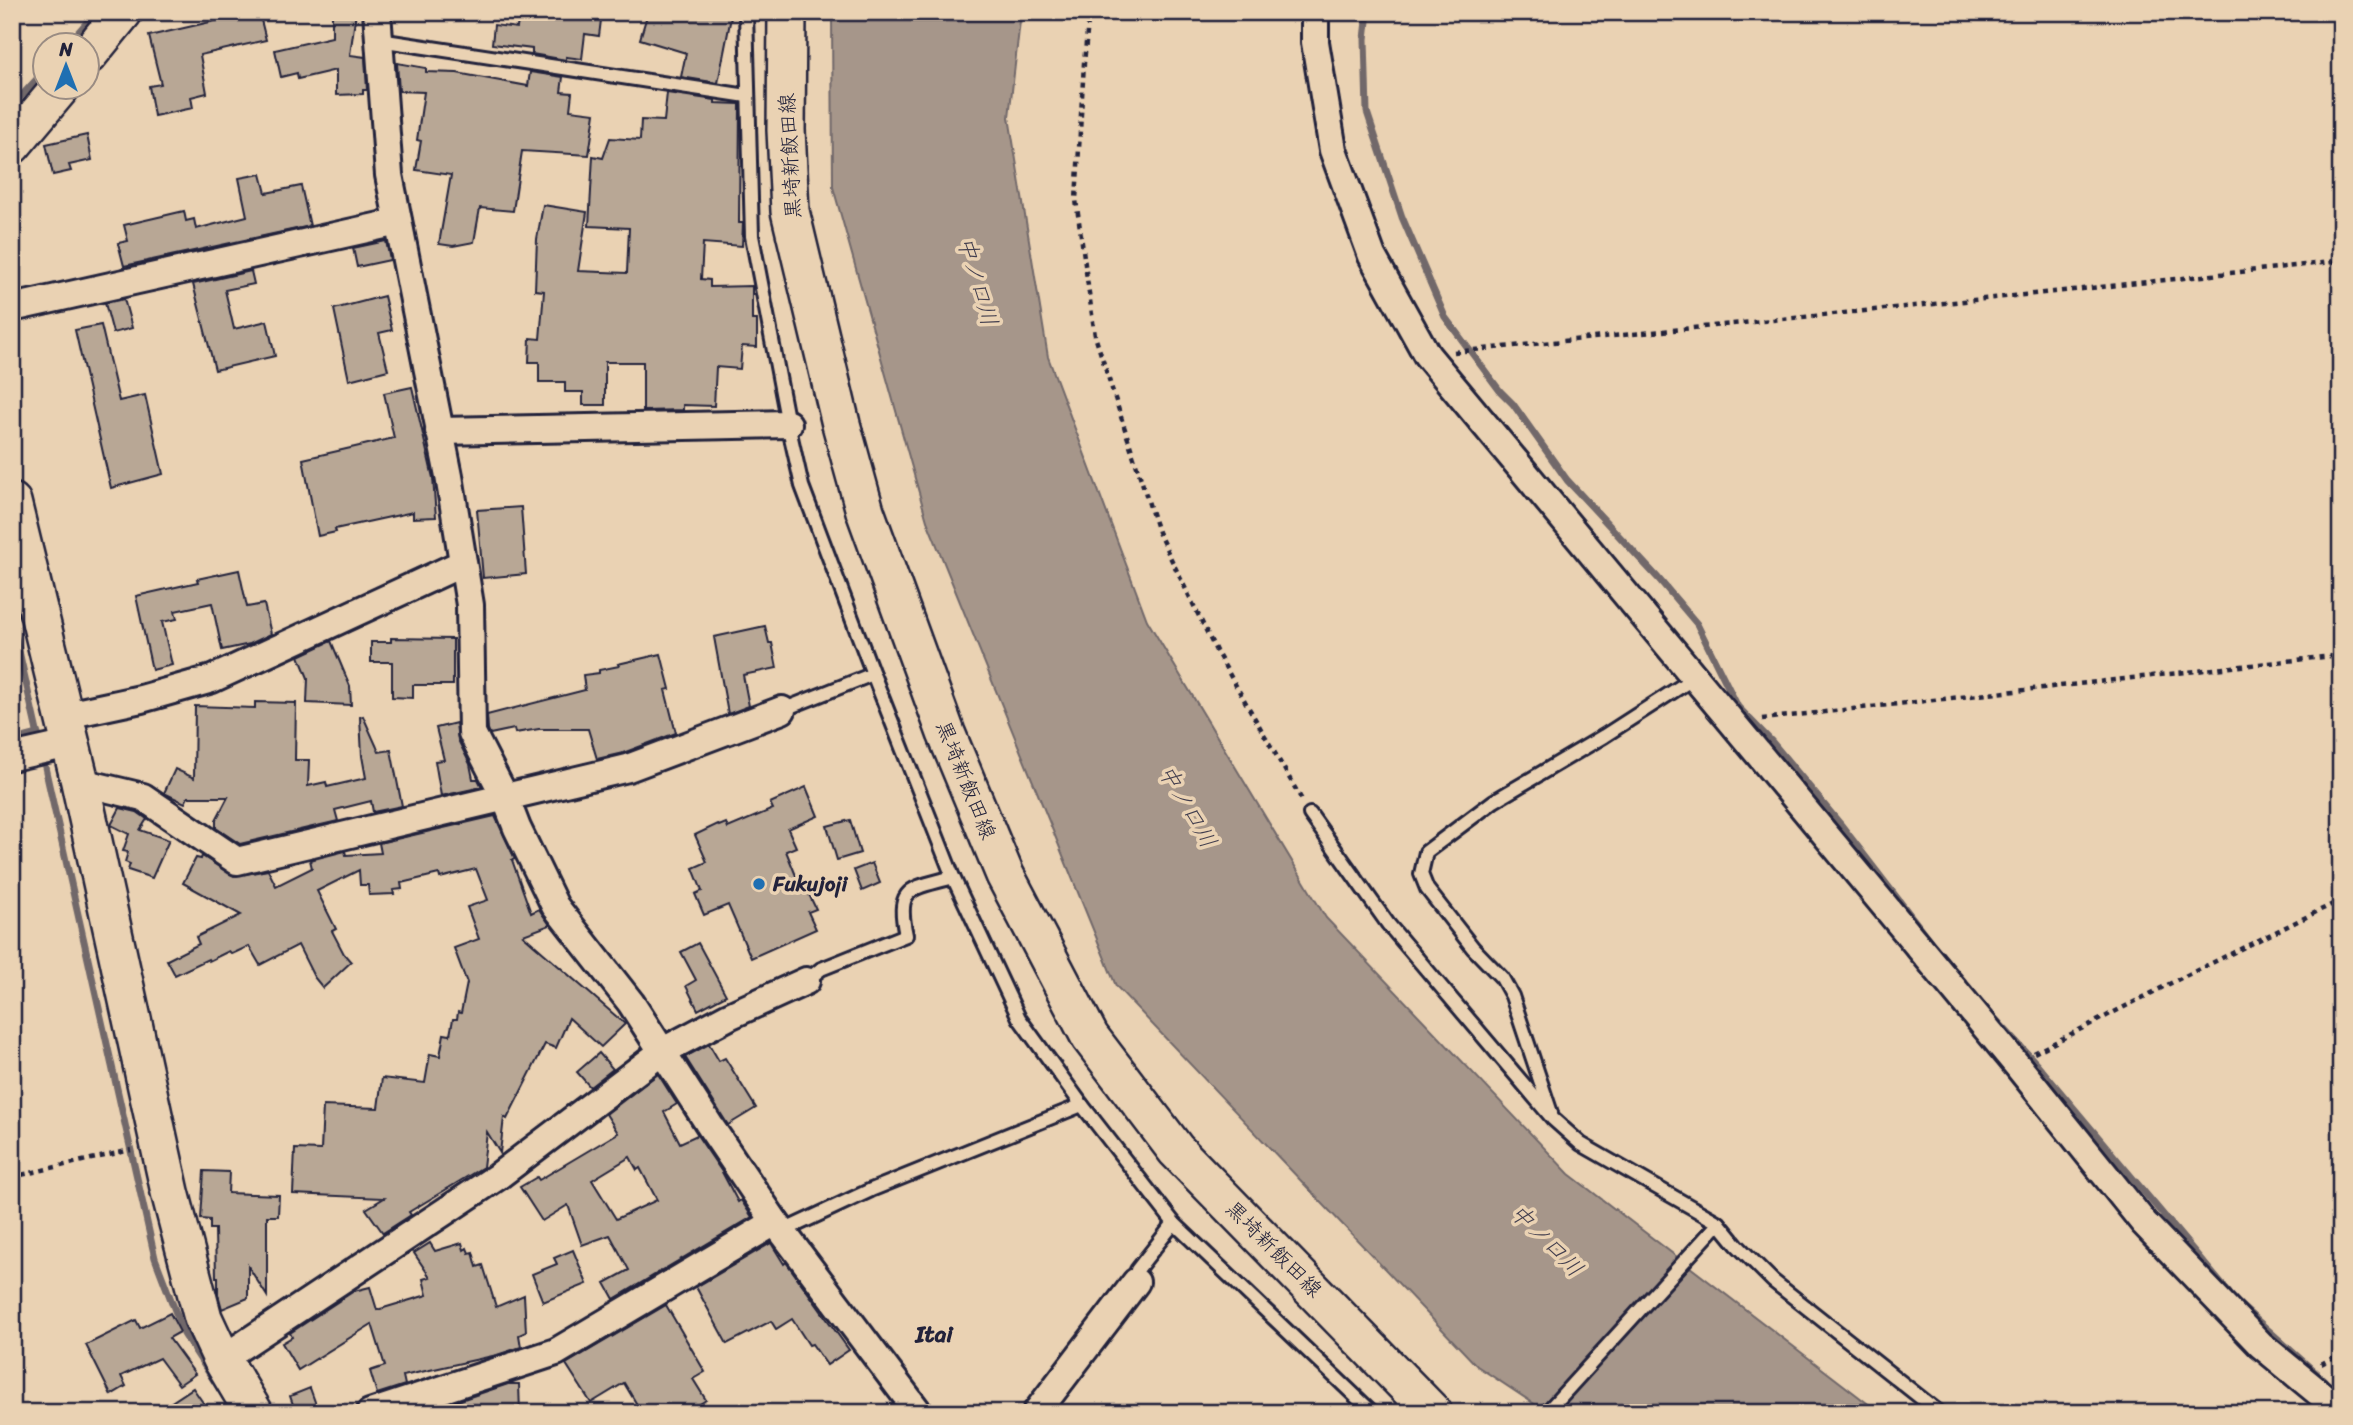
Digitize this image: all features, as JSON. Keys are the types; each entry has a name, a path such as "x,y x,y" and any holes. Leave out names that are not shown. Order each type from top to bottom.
{"main road":[{"path":"102,38 123,12"},
{"name":"黒埼新飯田線","path":"787,12 786,130 790,211 841,424 865,511 946,733 1005,875 1090,1037 1176,1150 1433,1413"},
{"path":"12,145 48,102"},
{"path":"12,502 80,782 159,1144 203,1318 222,1359 254,1413"}],"street":[{"path":"377,12 389,175 470,606 472,733 555,906 631,1003 779,1227 919,1413"},
{"path":"1315,12 1315,42 1333,150 1373,257 1427,355 2017,1065 2144,1223 2261,1345 2341,1411"},
{"path":"12,308 398,222"},
{"path":"439,431 788,424"},
{"path":"12,757 66,730 141,699 212,679 463,563"},
{"path":"80,782 143,797 237,861 628,768 782,710"},
{"path":"222,1359 497,1177 663,1051 729,1016 806,981"},
{"path":"370,1413 556,1352 779,1227"},
{"path":"1036,1413 1136,1282"}],"lane":[{"path":"746,12 752,236 802,486 953,877 1019,1018 1082,1105 1174,1223 1373,1413"},
{"path":"379,40 747,96"},
{"path":"782,710 873,674"},
{"path":"1553,1119 1512,996 1502,978 1473,948 1427,890 1421,874 1426,852 1494,801 1604,736 1694,678"},
{"path":"1310,814 1388,924 1553,1119 1581,1144 1718,1223 1773,1281 1940,1413"},
{"path":"806,981 821,969 906,935 903,899 908,891 953,877"},
{"path":"779,1227 1082,1105"},
{"path":"1136,1282 1137,1270 1174,1223"},
{"path":"1546,1413 1718,1223"}],"path":[{"path":"1090,12 1084,63 1076,200 1095,336 1158,532 1216,651 1310,814"},
{"path":"1427,355 2341,261"},
{"path":"1733,723 2341,655"},
{"path":"2017,1065 2036,1052 2181,978 2341,901"},
{"path":"12,1177 159,1144"}],"water":[{"name":"中ノ口川","path":"832,12 1021,12 1009,117 1048,357 1147,620 1326,918 1569,1174 1880,1413 1548,1413 1477,1366 1116,986 927,521 833,187"}],"pier":[{"path":"1679,1254 1692,1264 1558,1413 1541,1413 1538,1410"}],"building":[{"path":"259,12 266,40 200,55 207,93 191,97 193,108 154,116 149,86 161,84 149,36"},
{"path":"332,12 356,12 350,55 365,57 367,90 363,90 363,94 336,95 336,70 298,79 297,73 281,77 275,50 332,37"},
{"path":"519,12 602,12 599,36 585,34 582,59 566,57 566,60 532,54 532,49 492,44 494,25 517,28"},
{"path":"648,12 732,12 718,83 681,77 686,53 640,39"},
{"path":"397,63 426,68 426,72 457,73 528,86 530,72 563,77 561,92 572,93 570,110 595,113 589,155 522,151 513,211 480,208 474,242 453,246 439,244 451,175 416,170 424,92 399,91"},
{"path":"667,93 715,100 715,103 740,104 739,223 743,223 742,246 703,243 701,279 710,280 710,287 752,286 752,320 757,320 757,347 742,346 740,369 716,367 714,406 683,405 683,410 643,411 643,362 605,362 605,405 583,405 583,392 565,392 565,382 539,382 539,362 529,362 530,338 540,339 544,291 535,290 537,239 543,205 587,212 578,271 627,273 629,228 589,226 593,156 603,158 610,138 640,140 641,120 664,121"},
{"path":"87,135 92,160 69,165 71,171 53,175 46,144"},
{"path":"261,174 266,193 301,186 310,226 124,266 118,243 128,241 124,225 184,211 186,221 194,219 196,229 247,216 239,178"},
{"path":"386,241 390,260 357,267 353,248"},
{"path":"251,271 254,284 225,290 234,329 267,321 275,356 215,370 193,284"},
{"path":"384,296 392,330 379,333 388,370 349,380 334,309"},
{"path":"124,299 132,328 113,333 105,303"},
{"path":"101,325 119,401 145,395 163,474 111,488 75,330"},
{"path":"412,387 433,478 436,517 413,518 413,512 335,529 336,532 318,536 303,459 394,438 384,393"},
{"path":"521,507 526,574 483,578 477,510"},
{"path":"239,570 247,607 264,604 271,634 250,644 222,650 212,603 175,611 177,619 162,622 172,665 152,670 136,596"},
{"path":"765,626 777,668 743,675 749,706 728,714 714,637"},
{"path":"391,638 453,639 453,685 413,685 413,698 392,697 392,662 371,662 371,642 391,642"},
{"path":"331,641 350,686 351,705 307,703 308,678 299,656"},
{"path":"661,654 670,689 665,690 676,733 623,753 597,759 588,729 539,729 515,733 514,729 490,734 487,715 585,690 583,675 599,673 599,670 619,666 618,664"},
{"path":"255,702 296,703 295,760 309,760 308,786 326,782 327,787 366,778 360,717 363,716 379,752 391,750 402,806 373,812 371,801 335,810 338,821 240,844 216,828 216,820 228,797 188,797 185,803 164,793 175,769 194,778 195,706 255,708"},
{"path":"456,723 458,740 470,764 473,779 478,779 482,787 441,796 435,761 444,760 436,728"},
{"path":"806,787 818,816 788,829 796,847 786,851 801,888 805,886 816,909 808,912 816,929 751,958 728,905 704,915 695,894 702,891 693,868 707,862 695,835 718,824 719,826 726,823 728,828 773,809 770,803"},
{"path":"120,808 137,812 147,819 140,830 169,840 152,878 128,870 130,864 125,862 128,852 123,851 129,834 111,825"},
{"path":"495,816 515,859 512,860 531,913 539,909 550,925 523,935 625,1024 601,1047 569,1018 556,1048 545,1044 507,1119 504,1117 500,1153 487,1132 483,1167 409,1212 411,1215 383,1233 366,1209 384,1198 293,1194 295,1149 321,1150 323,1106 378,1108 382,1078 425,1083 430,1054 440,1056 444,1034 450,1035 453,1019 457,1019 458,1012 461,1013 467,983 454,948 479,939 467,907 488,900 476,869 440,878 439,874 401,883 402,889 393,890 394,894 369,895 368,885 360,885 359,870 317,891 336,929 332,931 351,962 323,988 314,977 298,945 260,965 249,946 232,954 229,951 209,961 208,959 175,975 167,960 199,944 196,937 241,915 183,883 196,858 201,859 202,856 234,876 268,870 276,886 312,868 310,860 345,851 346,855 381,853 379,843"},
{"path":"850,820 860,853 837,860 827,826"},
{"path":"872,863 880,883 862,891 854,870"},
{"path":"698,943 726,995 698,1010 686,986 696,980 681,952"},
{"path":"709,1044 719,1061 725,1058 756,1108 728,1125 685,1057"},
{"path":"599,1053 613,1069 590,1087 577,1072"},
{"path":"658,1074 677,1104 664,1112 680,1143 697,1135 738,1202 741,1200 752,1217 614,1299 605,1283 629,1270 610,1235 582,1245 568,1205 542,1221 520,1187 537,1177 539,1180 618,1133 606,1114","holes":["630,1157 637,1170 640,1168 657,1200 616,1219 592,1180"]},
{"path":"204,1171 229,1172 228,1193 279,1195 278,1216 267,1216 267,1296 248,1266 248,1298 222,1309 216,1277 215,1229 210,1229 210,1220 201,1219"},
{"path":"430,1243 435,1251 462,1243 464,1250 467,1248 469,1253 473,1252 477,1267 483,1265 496,1307 524,1295 526,1332 519,1335 521,1347 403,1376 405,1385 377,1394 370,1371 385,1366 372,1324 298,1370 282,1343 292,1337 290,1333 354,1291 370,1287 377,1310 427,1295 423,1279 430,1277 414,1253"},
{"path":"771,1243 849,1350 827,1365 812,1344 809,1345 792,1319 776,1329 771,1321 727,1344 696,1287"},
{"path":"573,1250 587,1284 543,1302 532,1274 557,1264 554,1258"},
{"path":"666,1305 705,1372 693,1379 706,1400 686,1413 642,1413 624,1383 591,1403 566,1364"},
{"path":"170,1313 180,1332 169,1338 195,1374 179,1385 159,1358 121,1376 126,1386 111,1395 86,1345 136,1320 140,1328"},
{"path":"508,1384 519,1384 520,1413 449,1413 449,1404"},
{"path":"193,1388 210,1413 155,1413"},
{"path":"310,1388 319,1413 296,1413 290,1396"}],"waterway":[{"path":"78,32 96,12"},
{"path":"1368,12 1365,39 1367,112 1402,217 1445,317 1500,391 1513,404 1567,480 1697,624 1738,707 1772,742 1841,825 1930,941"},
{"path":"12,106 32,84"},
{"path":"12,620 155,1258 184,1334 226,1399"},
{"path":"12,741 38,734"},
{"path":"1989,1012 2036,1063 2229,1293"},
{"path":"2239,1304 2324,1380"}],"place":[{"name":"Fukujoji","path":"759,884"}],"district":[{"name":"Itai","path":"934,1334"}]}
